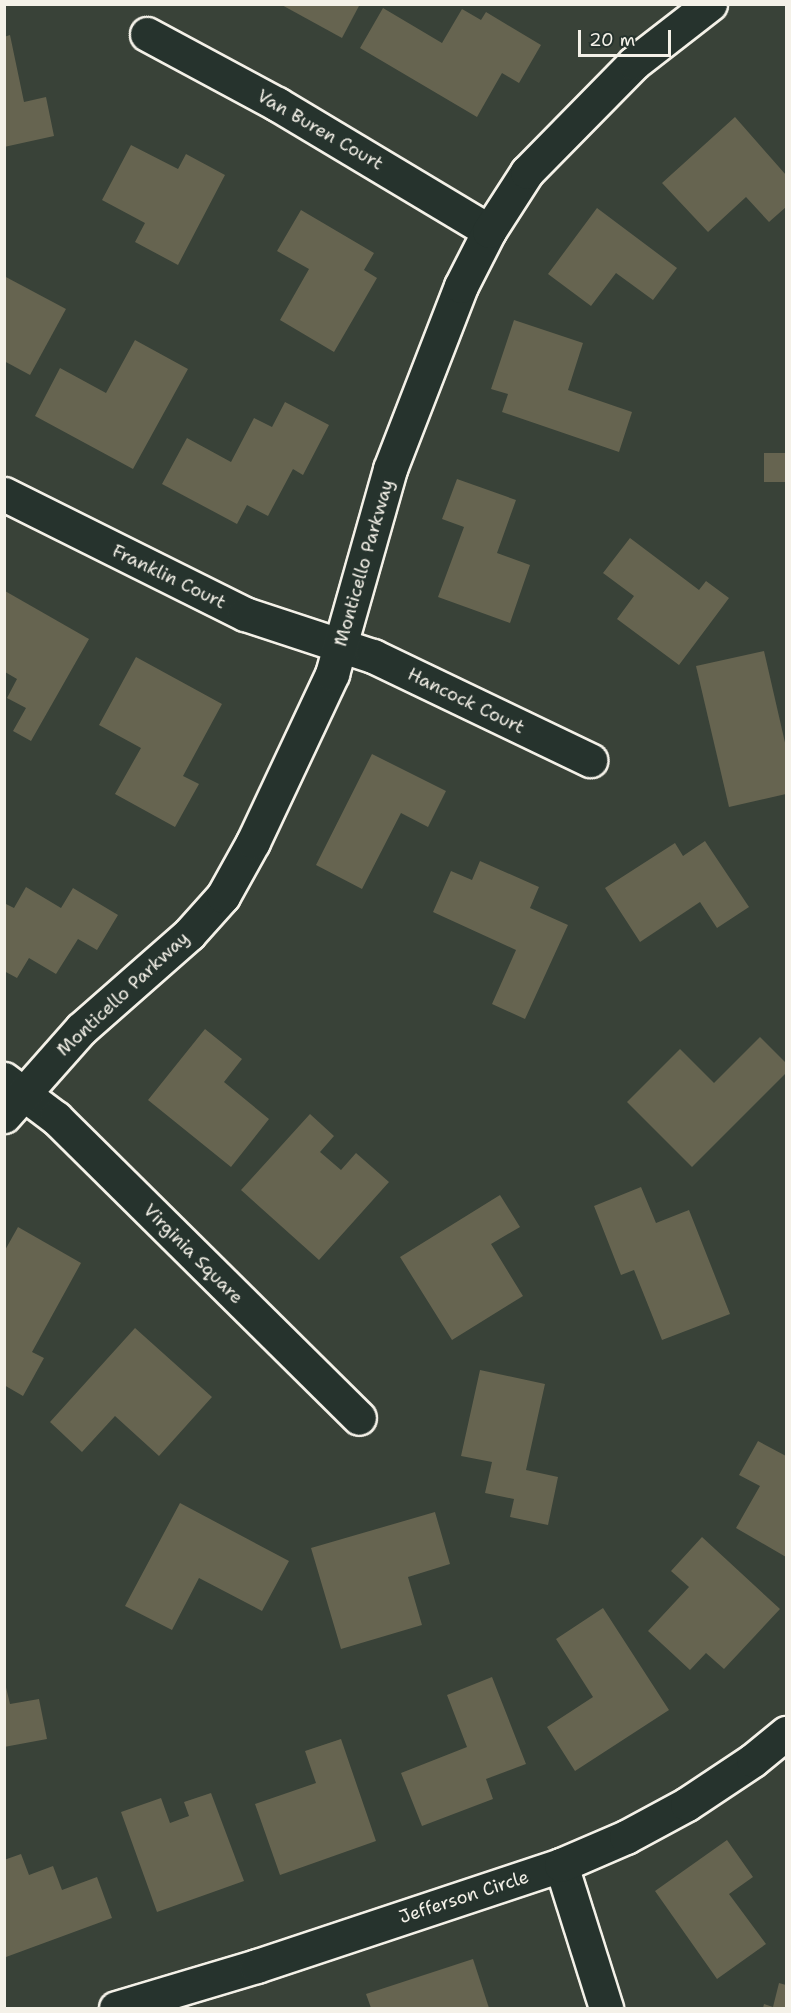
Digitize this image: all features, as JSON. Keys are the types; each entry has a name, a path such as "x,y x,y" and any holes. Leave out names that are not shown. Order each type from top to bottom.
{"street":[{"name":"Monticello Parkway","path":"11,1096 81,1029 189,934 223,896 258,832 332,674 390,469 462,286 489,231 526,172 634,63 710,4"},
{"name":"Van Buren Court","path":"147,34 278,104 489,231"},
{"name":"Franklin Court","path":"4,494 245,614 341,645"},
{"name":"Hancock Court","path":"341,645 373,656 590,760"},
{"name":"Virginia Square","path":"11,1096 56,1118 359,1418"},
{"name":"Jefferson Circle","path":"116,2008 257,1966 561,1865 626,1837 687,1803 753,1760 786,1733"},
{"path":"561,1865 606,2008"}],"building":[{"path":"280,4 360,4 342,38"},
{"path":"383,8 442,43 462,9 481,20 486,12 541,45 519,83 502,73 477,117 360,48"},
{"path":"10,35 24,102 46,97 54,136 4,147 4,37"},
{"path":"735,117 786,175 786,207 769,222 746,197 708,232 662,183"},
{"path":"131,145 178,169 186,154 225,175 178,265 135,242 145,223 102,200"},
{"path":"597,208 677,268 653,300 616,273 591,306 548,274"},
{"path":"301,210 374,253 364,270 377,278 334,352 280,320 309,269 277,251"},
{"path":"4,276 66,309 30,375 4,361"},
{"path":"514,320 583,343 568,390 632,412 619,452 502,412 508,394 491,389"},
{"path":"135,340 188,369 133,469 35,416 60,368 106,393"},
{"path":"285,402 329,425 303,475 293,469 268,516 247,505 237,524 162,484 187,438 231,462 254,418 272,427"},
{"path":"764,453 786,453 786,482 764,482"},
{"path":"457,479 516,500 497,553 530,565 510,623 438,597 464,527 442,519"},
{"path":"630,538 699,590 706,581 729,598 679,665 617,619 634,596 603,573"},
{"path":"5,591 89,639 31,741 13,731 26,708 7,698 17,679 5,672"},
{"path":"764,651 786,747 786,794 729,807 696,666"},
{"path":"136,657 222,704 183,776 199,784 175,827 115,794 141,748 99,725"},
{"path":"372,754 446,791 428,827 401,813 362,889 316,865"},
{"path":"705,841 749,907 717,928 700,902 640,942 605,888 675,843 683,856"},
{"path":"480,861 539,887 530,908 568,925 525,1019 492,1004 516,950 433,912 451,871 472,880"},
{"path":"26,887 61,908 73,888 118,915 97,950 78,939 56,974 29,958 17,978 4,971 4,903 14,908"},
{"path":"205,1029 242,1059 224,1082 269,1119 231,1167 148,1100"},
{"path":"760,1037 786,1063 786,1073 692,1167 627,1102 680,1049 714,1083"},
{"path":"310,1114 334,1136 320,1152 341,1170 356,1153 389,1182 319,1260 241,1190"},
{"path":"641,1187 656,1223 689,1210 730,1314 662,1340 634,1270 621,1275 594,1206"},
{"path":"500,1195 520,1227 491,1244 523,1296 452,1340 400,1257"},
{"path":"18,1227 81,1263 32,1352 44,1358 23,1396 4,1385 4,1252"},
{"path":"135,1328 212,1397 159,1456 115,1416 82,1452 50,1422"},
{"path":"480,1370 545,1384 526,1470 558,1477 548,1525 510,1517 514,1499 485,1493 492,1462 461,1456"},
{"path":"758,1441 786,1456 786,1557 736,1528 760,1486 739,1475"},
{"path":"180,1503 289,1561 262,1611 199,1578 172,1630 125,1606"},
{"path":"435,1512 450,1564 408,1577 422,1625 341,1649 311,1548"},
{"path":"702,1537 780,1609 724,1669 706,1653 690,1670 648,1631 689,1587 671,1571"},
{"path":"603,1608 669,1710 575,1771 547,1727 593,1697 556,1639"},
{"path":"492,1677 526,1764 486,1779 493,1799 422,1826 401,1773 467,1747 447,1695"},
{"path":"4,1679 10,1704 39,1699 47,1739 4,1747"},
{"path":"341,1739 376,1841 280,1875 255,1804 316,1783 305,1751"},
{"path":"211,1793 244,1881 157,1912 121,1812 161,1798 170,1823 189,1816 184,1802"},
{"path":"727,1840 753,1877 729,1894 766,1944 717,1979 655,1891"},
{"path":"21,1854 29,1875 53,1866 62,1890 97,1877 112,1918 6,1957 4,1860"},
{"path":"473,1959 489,2008 371,2008 366,1994"},
{"path":"779,1983 786,1985 786,2008 763,2008 764,2004 773,2007"}]}
